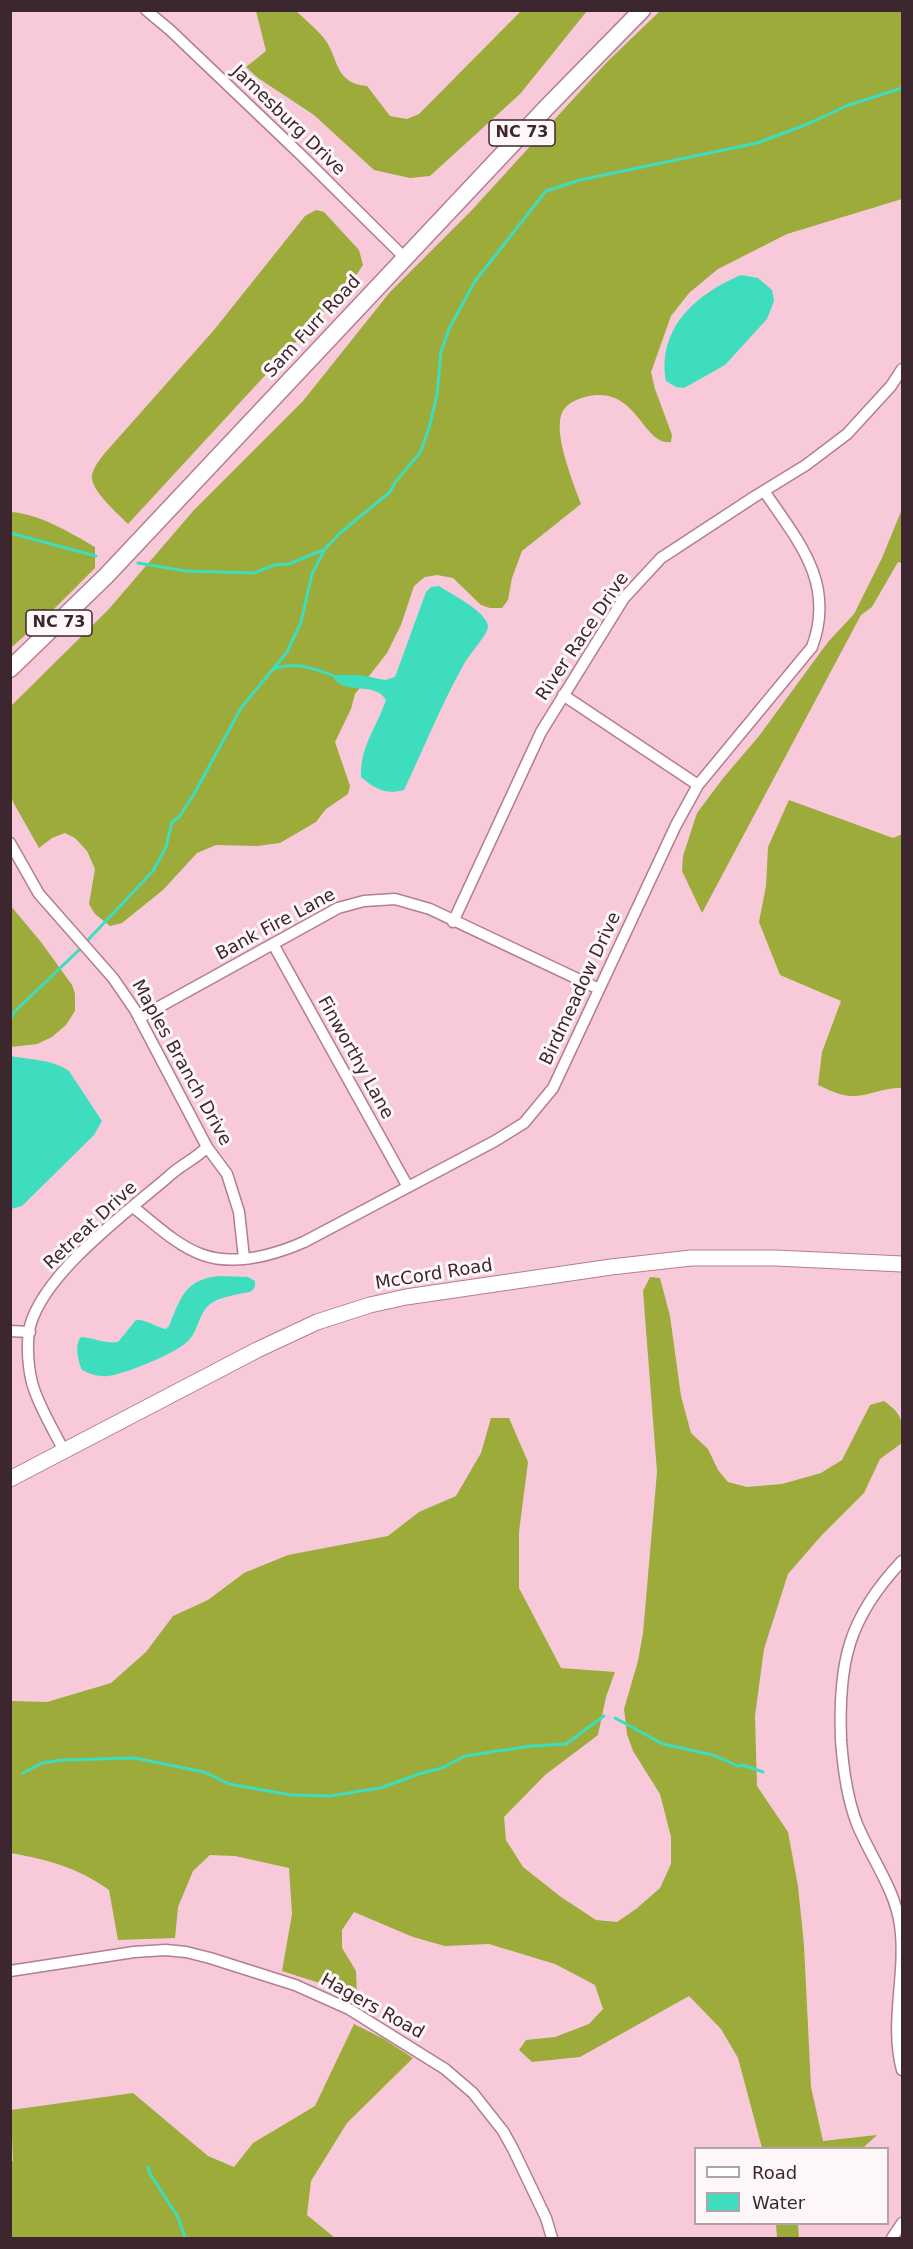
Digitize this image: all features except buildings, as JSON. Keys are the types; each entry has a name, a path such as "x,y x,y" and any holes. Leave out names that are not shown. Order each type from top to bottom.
{"main road":[{"name":"Sam Furr Road","path":"10,669 106,576 547,107 642,10"}],"street":[{"name":"Jamesburg Drive","path":"146,10 301,155 405,258"},
{"name":"River Race Drive","path":"453,922 541,732 624,598 661,558 806,465 847,434 891,386 903,369"},
{"name":"Birdmeadow Drive","path":"133,1207 176,1240 203,1255 229,1259 275,1254 304,1242 495,1141 524,1123 553,1088 676,825 698,785 812,647 818,631 820,605 817,581 807,554 764,490"},
{"path":"563,695 698,785"},
{"name":"Maples Branch Drive","path":"10,843 39,894 123,990 207,1147 227,1174 239,1212 244,1258"},
{"name":"Bank Fire Lane","path":"139,1018 338,908 364,901 395,899 430,909 599,990"},
{"name":"Finworthy Lane","path":"273,944 408,1187"},
{"name":"Retreat Drive","path":"64,1451 34,1389 28,1354 30,1332 41,1302 57,1278 133,1207 175,1170 200,1155 207,1147"},
{"name":"McCord Road","path":"10,1479 299,1329 370,1305 406,1297 611,1267 692,1258 776,1258 903,1264"},
{"path":"10,1330 30,1332"},
{"path":"903,1561 878,1590 858,1623 845,1659 840,1700 842,1749 848,1791 856,1823 891,1894 900,1922 902,1947 896,2039 903,2070"},
{"name":"Hagers Road","path":"10,1971 134,1952 166,1950 186,1952 295,1985 349,2009 446,2069 479,2100 503,2131 513,2149 546,2218 552,2238"},
{"path":"892,2238 903,2223"}],"shaded area":[{"path":"256,11 296,11 323,37 343,75 348,80 367,86 390,116 407,119 419,114 521,11 587,11 520,94 430,176 410,178 374,170 314,115 258,78 246,67 266,51"},
{"path":"660,11 902,11 902,199 787,234 718,269 689,293 671,316 651,372 672,435 671,442 661,441 653,435 627,406 616,399 602,395 585,397 567,406 561,416 561,441 581,504 522,551 512,578 508,600 502,608 481,605 453,578 437,575 425,577 414,586 401,625 387,653 355,694 351,709 335,742 350,786 348,794 326,809 316,822 280,843 257,846 216,845 197,853 163,890 122,923 110,926 95,914 89,904 95,869 87,851 75,838 65,833 52,838 39,848 13,802 11,794 11,706 108,610 194,510 303,401 390,292 471,211 607,62"},
{"path":"316,210 324,212 359,250 363,265 353,280 128,524 97,491 92,479 96,466 104,454 214,330 305,216"},
{"path":"902,509 902,563 898,562 872,607 861,615 702,913 682,871 683,856 697,813 759,736 828,642 854,614 882,558"},
{"path":"11,512 43,520 95,547 95,568 11,648"},
{"path":"789,800 893,838 902,834 902,1088 850,1096 818,1085 822,1052 841,1001 780,975 759,922 766,886 768,847"},
{"path":"10,905 41,942 72,985 75,994 75,1011 66,1025 52,1037 37,1044 11,1047"},
{"path":"650,1277 660,1278 670,1316 681,1396 691,1433 708,1449 718,1470 728,1482 747,1487 782,1484 821,1473 842,1460 870,1405 884,1401 895,1410 902,1423 902,1443 880,1459 864,1493 821,1536 788,1574 764,1649 755,1716 757,1786 788,1832 798,1886 804,1945 811,2087 823,2141 877,2135 864,2147 762,2147 738,2058 721,2029 689,1996 580,2057 532,2062 519,2050 526,2040 555,2037 589,2024 603,2009 595,1985 555,1964 489,1944 445,1946 413,1937 354,1912 342,1930 342,1948 356,1971 357,1995 282,1971 292,1914 289,1868 235,1856 210,1855 193,1871 178,1907 175,1938 118,1940 109,1890 74,1870 37,1858 11,1853 11,1701 47,1702 111,1683 146,1652 173,1616 208,1600 244,1573 288,1555 388,1536 419,1512 456,1496 481,1453 491,1418 509,1418 528,1462 519,1532 519,1588 561,1668 615,1672 606,1697 598,1735 545,1775 504,1817 506,1840 523,1867 561,1897 596,1920 617,1922 660,1888 671,1864 671,1837 660,1794 633,1751 627,1734 624,1709 638,1661 643,1633 657,1472 643,1291"},
{"path":"354,2024 384,2039 413,2058 347,2123 311,2181 307,2215 335,2238 11,2238 10,2162 13,2161 11,2110 133,2093 208,2156 234,2167 253,2143 315,2106"},
{"path":"776,2225 798,2225 799,2238 777,2238"}],"water":[{"path":"741,275 758,278 772,290 774,301 767,319 725,365 684,388 676,387 666,381 665,362 668,345 683,315 709,292"},
{"path":"439,586 467,603 486,620 488,626 456,679 404,790 392,792 381,790 361,777 361,766 366,747 386,700 374,691 343,685 337,682 332,675 360,675 385,680 395,677 426,592 431,587"},
{"path":"11,1056 48,1062 69,1071 102,1121 94,1135 22,1206 11,1209"},
{"path":"220,1276 248,1277 255,1281 255,1286 252,1291 224,1298 209,1305 202,1314 194,1333 182,1346 150,1362 108,1376 91,1374 82,1370 77,1348 81,1337 118,1342 136,1320 166,1329 181,1298 192,1285"}],"waterway":[{"path":"88,940 153,871 166,847 172,822 179,817 194,794 241,708 287,652 301,622 312,574 325,549 340,533 390,492 396,481 420,453 437,395 441,352 449,329 475,281 546,191 580,180 757,143 810,123 846,106 902,88"},
{"path":"10,533 96,556"},
{"path":"138,563 186,571 254,573 274,565 289,564 323,550"},
{"path":"274,669 296,666 332,675"},
{"path":"10,1021 14,1012 79,950"},
{"path":"23,1773 42,1763 62,1760 135,1758 204,1772 229,1784 291,1795 330,1796 380,1788 442,1768 465,1756 531,1746 566,1744 604,1716"},
{"path":"615,1718 663,1744 713,1755 738,1766 743,1765 763,1772"},
{"path":"148,2167 150,2174 178,2217 185,2238"}]}
